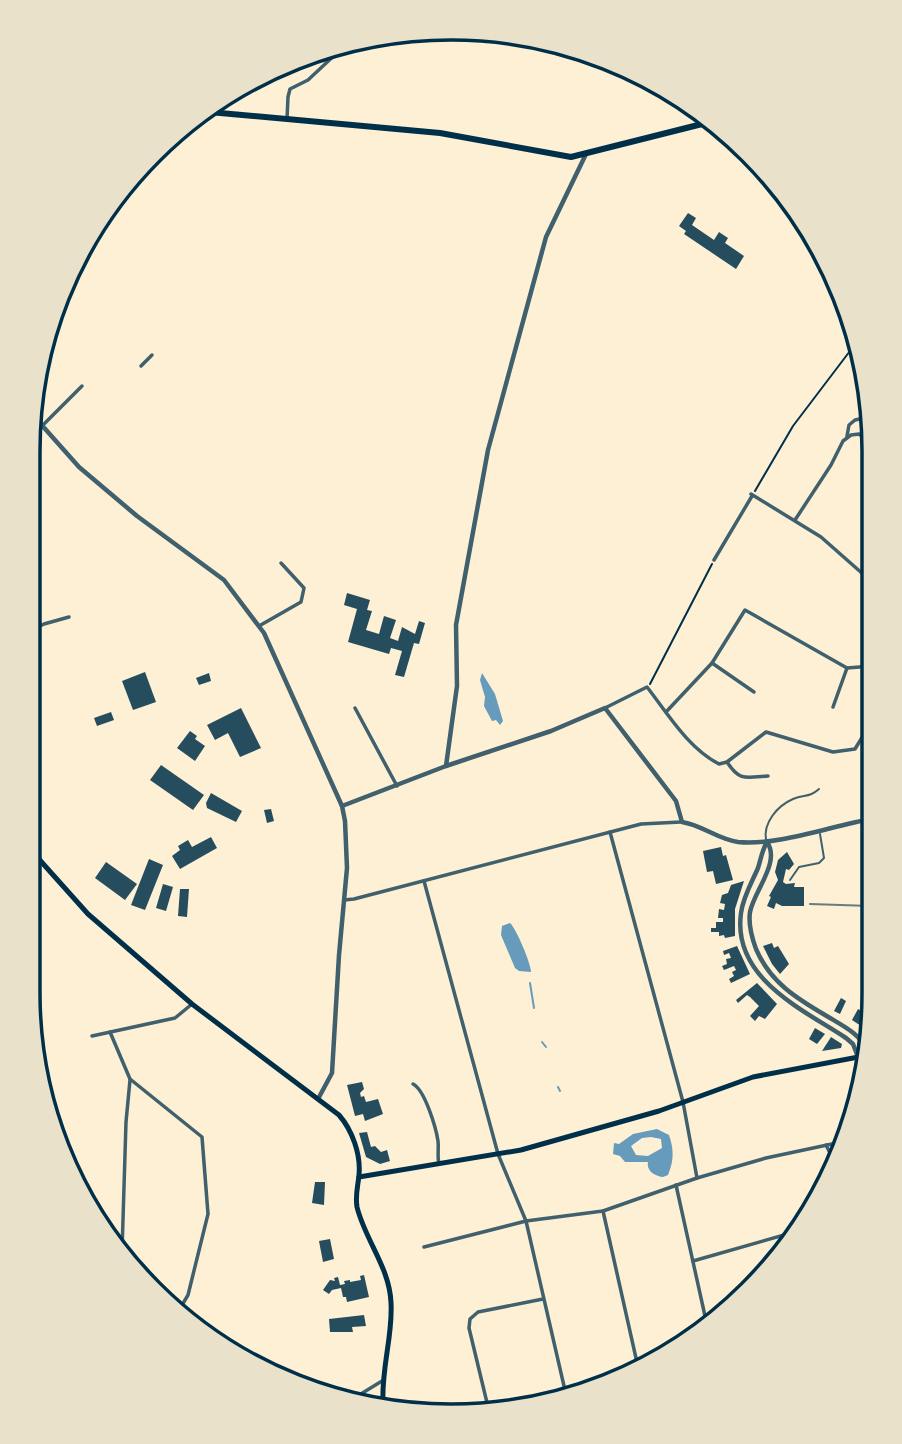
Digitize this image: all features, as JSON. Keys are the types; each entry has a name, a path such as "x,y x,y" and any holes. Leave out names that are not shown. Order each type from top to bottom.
{"highway":[{"path":"218,113 440,132 562,156 586,154 700,125"}],"main road":[{"path":"40,860 88,914 192,1004 340,1115 350,1128 359,1177 357,1205 372,1246 390,1283 392,1306 382,1381 383,1398"},
{"path":"359,1177 498,1154 626,1121 753,1077 856,1057"}],"street":[{"path":"287,120 290,89 308,80 331,58"},
{"path":"446,766 457,686 456,625 488,450 546,237 586,154"},
{"path":"141,366 152,355"},
{"path":"82,386 42,426 79,467 137,516 224,580 264,633 342,806 347,868 332,1073 318,1099"},
{"path":"847,437 849,425 860,419"},
{"path":"795,520 831,465 842,441 847,437 861,437"},
{"path":"714,560 751,495 821,537 862,573"},
{"path":"258,626 301,602 304,588 281,563"},
{"path":"666,712 712,663 745,610 847,668 862,667"},
{"path":"40,626 69,617"},
{"path":"712,663 754,692"},
{"path":"833,707 847,668"},
{"path":"342,806 446,766 551,731 647,687 706,758 719,764 727,762 766,732 833,752 855,749 862,737"},
{"path":"355,708 397,786"},
{"path":"605,708 676,801 682,822"},
{"path":"727,762 734,774 741,778 768,776"},
{"path":"344,900 654,822 682,822 729,840 766,842 862,820"},
{"path":"610,832 683,1102 697,1178"},
{"path":"766,842 771,849 771,857 750,915 751,931 765,967 778,983 796,998 859,1038"},
{"path":"766,842 741,914 741,931 749,956 758,972 774,990 846,1038 853,1044 857,1054"},
{"path":"424,881 498,1154 526,1222 563,1388"},
{"path":"92,1036 175,1018 192,1004"},
{"path":"110,1032 130,1079 122,1239"},
{"path":"130,1079 198,1131 204,1143 208,1214 188,1295 183,1304"},
{"path":"413,1084 419,1087 430,1111 438,1143 439,1164"},
{"path":"424,1247 526,1222 603,1211 697,1178 766,1158 833,1144"},
{"path":"826,1145 829,1152"},
{"path":"676,1185 705,1316"},
{"path":"603,1211 636,1359"},
{"path":"693,1261 783,1235"},
{"path":"487,1402 469,1328 470,1320 478,1311 543,1299"},
{"path":"360,1394 382,1381"}],"lane":[{"path":"766,842 767,822 776,813 791,800 810,796 819,789"},
{"path":"790,880 799,867 819,863 824,858 819,830"}],"path":[{"path":"751,495 793,426 850,352"},
{"path":"647,687 714,560"}],"water":[{"path":"482,673 495,694 503,721 500,725 496,720 492,721 484,706 485,697 480,680"},
{"path":"510,923 523,946 531,972 515,968 501,935 502,926"},
{"path":"657,1129 669,1135 673,1155 668,1175 663,1177 654,1174 648,1168 648,1162 625,1162 620,1156 613,1154 614,1143 619,1144 633,1134","holes":["642,1138 661,1139 662,1148 648,1156 636,1155 631,1146"]}],"building":[{"path":"688,213 696,218 692,225 714,240 719,232 728,238 725,243 744,256 736,269 684,234 686,231 679,226"},
{"path":"347,593 370,600 367,610 372,611 366,630 379,634 384,616 396,620 390,638 398,641 402,627 415,634 419,621 425,623 419,644 414,643 404,677 395,675 402,651 391,648 389,654 348,642 357,609 344,605"},
{"path":"145,672 156,702 133,710 122,681"},
{"path":"209,673 211,681 199,685 196,678"},
{"path":"241,708 261,748 240,757 228,733 215,740 207,725"},
{"path":"111,712 114,720 97,726 94,718"},
{"path":"190,731 197,736 195,739 205,746 195,761 177,748"},
{"path":"161,765 204,795 193,810 150,780"},
{"path":"211,793 242,811 236,822 207,808 206,803"},
{"path":"271,809 274,821 267,823 264,810"},
{"path":"211,837 217,848 180,869 172,856 180,850 178,846 188,840 192,847"},
{"path":"721,847 733,880 716,884 713,871 707,872 703,851"},
{"path":"787,852 794,864 789,870 786,869 783,882 795,883 794,887 804,887 804,906 782,906 776,903 774,909 767,906 771,897 769,896 778,880 775,872 778,860"},
{"path":"149,859 163,865 145,910 131,905"},
{"path":"106,862 137,884 125,900 95,878"},
{"path":"744,881 735,909 735,936 725,938 724,935 719,936 719,932 711,932 711,928 716,928 716,922 723,922 723,918 718,918 719,909 724,910 725,904 720,903 722,895 728,893 731,885"},
{"path":"163,884 173,887 166,911 156,908"},
{"path":"180,889 189,889 187,917 178,916"},
{"path":"772,943 774,948 778,946 789,964 780,974 763,946"},
{"path":"737,946 750,974 731,983 729,979 734,976 732,972 736,970 734,966 724,970 722,966 727,964 726,959 731,958 729,953 724,955 723,951"},
{"path":"757,983 777,1004 765,1019 759,1016 755,1021 750,1016 759,1006 747,995 738,1003 736,1000"},
{"path":"841,998 846,1001 840,1014 834,1011"},
{"path":"858,1009 861,1011 860,1026 852,1020"},
{"path":"815,1028 825,1034 817,1044 809,1039"},
{"path":"831,1037 842,1044 841,1048 822,1051"},
{"path":"362,1082 364,1089 360,1093 361,1097 364,1096 366,1102 378,1099 383,1114 365,1121 363,1114 355,1116 347,1085"},
{"path":"367,1132 371,1147 375,1146 381,1152 387,1150 390,1161 380,1164 366,1157 359,1133"},
{"path":"315,1182 325,1182 324,1205 312,1203"},
{"path":"330,1239 334,1259 323,1262 319,1241"},
{"path":"364,1275 369,1297 347,1302 341,1288 332,1290 329,1294 323,1290 330,1280 335,1281 334,1278 338,1277 340,1285 345,1284 344,1281 361,1280 360,1276"},
{"path":"364,1315 366,1326 352,1327 353,1332 330,1332 329,1319"}],"waterway":[{"path":"530,983 534,1008"},
{"path":"542,1042 546,1047"},
{"path":"558,1087 560,1091"}],"railway":[{"path":"810,904 862,906"}]}
